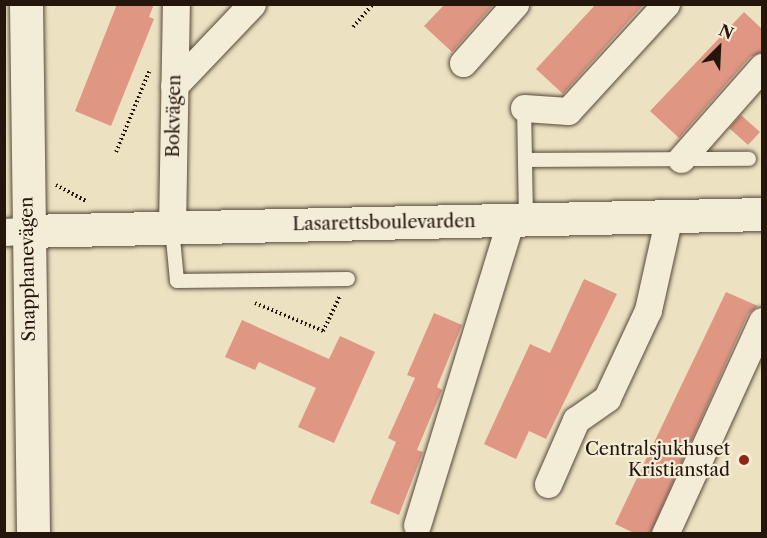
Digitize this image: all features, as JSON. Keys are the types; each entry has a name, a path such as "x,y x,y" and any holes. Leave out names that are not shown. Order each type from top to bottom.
{"street":[{"name":"Snapphanevägen","path":"26,4 15,232 33,534"},
{"name":"Bokvägen","path":"172,228 176,4"},
{"path":"174,86 252,4"},
{"path":"463,63 515,4"},
{"path":"524,102 568,111 666,4"},
{"path":"681,159 762,67"},
{"name":"Lasarettsboulevarden","path":"15,232 762,214"},
{"path":"548,484 576,420 608,398 648,310 669,216"},
{"path":"417,525 518,220"},
{"path":"665,534 762,321"}],"lane":[{"path":"518,220 525,160 524,102"},
{"path":"525,160 748,159"},
{"path":"172,228 177,281 348,279"}],"path":[{"path":"353,27 373,4"},
{"path":"116,152 149,72"},
{"path":"255,303 322,331 348,279"}],"building":[{"path":"117,4 154,4 149,17 154,19 111,126 75,111"},
{"path":"445,4 494,4 452,52 424,26"},
{"path":"596,4 644,4 563,94 536,69"},
{"path":"744,12 762,29 762,52 750,57 679,138 650,111"},
{"path":"741,115 760,132 748,145 729,128"},
{"path":"584,279 617,294 546,439 529,431 516,459 484,444 530,344 550,353"},
{"path":"726,292 758,306 748,314 650,534 636,534 615,524"},
{"path":"434,313 462,325 437,387 442,390 417,450 423,452 399,515 370,503 396,442 388,438 415,378 407,375"},
{"path":"242,320 329,359 340,336 375,352 334,443 298,427 316,388 259,362 255,370 225,357"}],"place":[{"name":"Centralsjukhuset Kristianstad","path":"744,460"}]}
